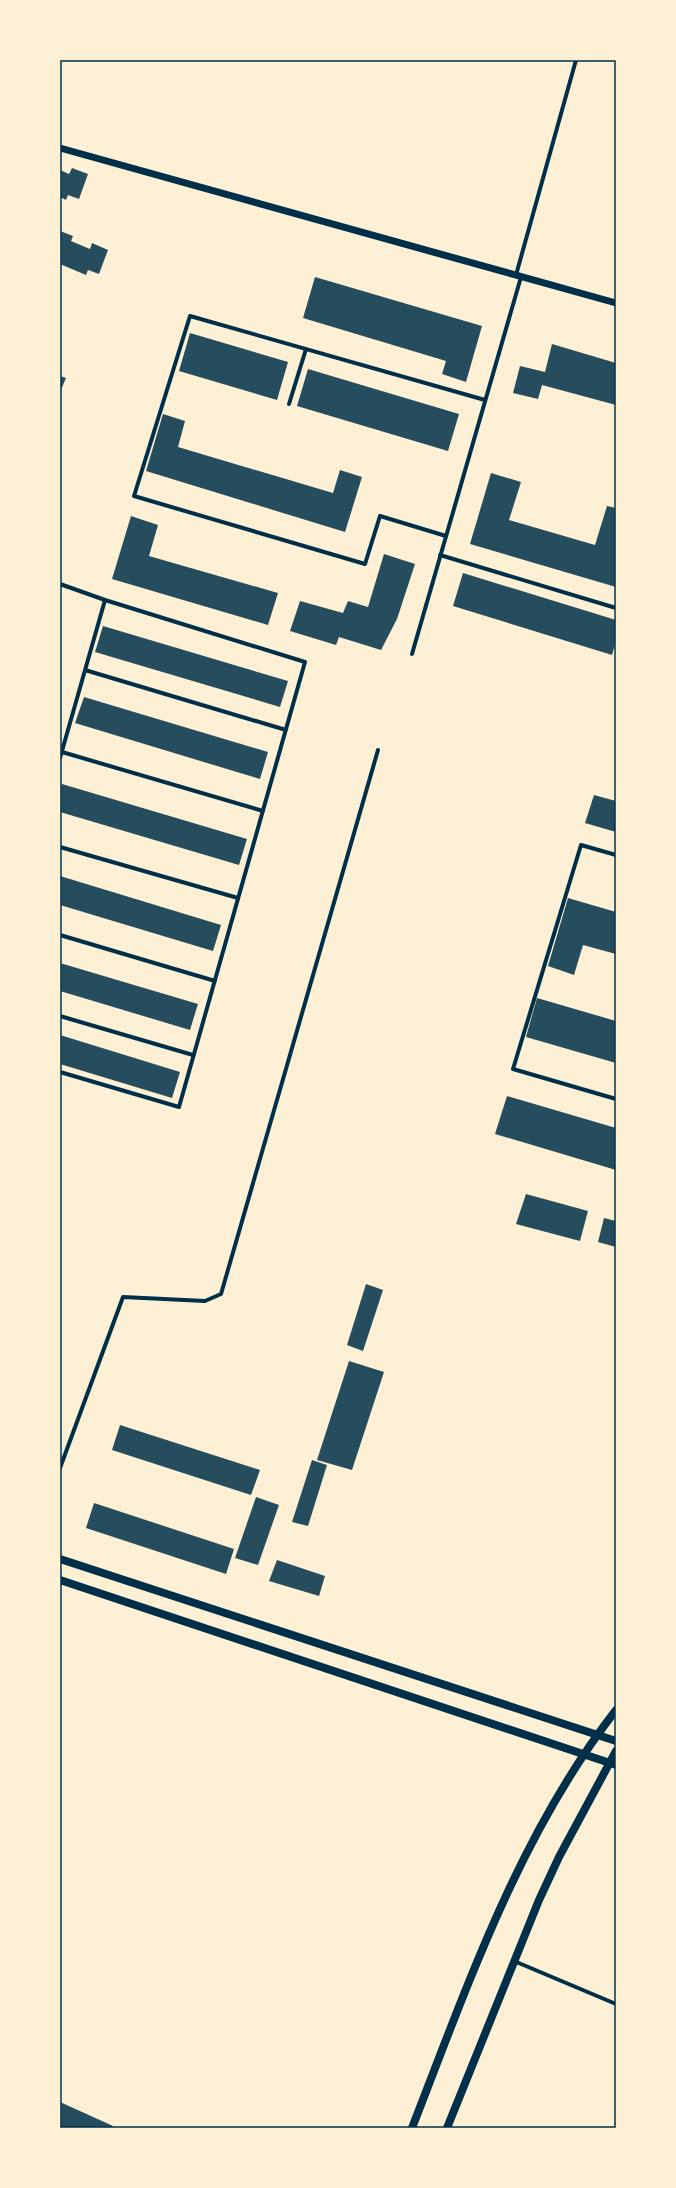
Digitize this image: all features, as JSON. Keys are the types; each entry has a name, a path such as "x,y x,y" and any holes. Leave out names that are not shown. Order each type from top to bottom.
{"main road":[{"path":"60,1559 616,1741"},
{"path":"60,1580 612,1764"},
{"path":"412,2128 472,1976 536,1832 597,1735 616,1710"},
{"path":"448,2128 514,1961 559,1857 612,1764 616,1751"}],"street":[{"path":"412,654 485,400 576,60"},
{"path":"60,148 616,303"},
{"path":"446,536 380,516 365,564 134,496 190,316 485,400"},
{"path":"289,404 306,349"},
{"path":"440,555 616,608"},
{"path":"60,584 105,600 306,662 179,1107 60,1072"},
{"path":"60,758 105,600"},
{"path":"85,670 286,730"},
{"path":"60,1468 123,1296 205,1301 220,1294 378,750"},
{"path":"62,752 263,811"},
{"path":"616,855 581,845 513,1069 616,1099"},
{"path":"60,847 238,898"},
{"path":"60,935 215,981"},
{"path":"60,1016 193,1055"},
{"path":"514,1961 616,2004"}],"building":[{"path":"72,168 88,174 79,199 68,195 66,200 60,197 60,170 69,174"},
{"path":"60,231 73,236 71,241 90,249 92,243 108,250 99,274 88,270 86,275 60,264"},
{"path":"315,277 482,326 466,382 442,374 446,361 303,318"},
{"path":"190,333 288,362 277,400 179,371"},
{"path":"552,344 616,363 616,405 542,385 538,399 513,393 520,366 545,372"},
{"path":"308,369 459,414 448,451 297,406"},
{"path":"60,376 66,378 60,392"},
{"path":"163,414 185,421 178,447 333,493 340,470 362,477 345,532 146,471"},
{"path":"491,473 521,482 509,520 595,545 607,506 616,508 616,587 470,544"},
{"path":"131,516 158,525 149,556 278,593 268,625 112,579"},
{"path":"384,554 415,564 397,619 381,650 339,637 336,645 290,631 300,601 343,613 348,601 368,607"},
{"path":"463,573 616,620 616,641 612,655 453,606"},
{"path":"103,626 288,681 280,707 95,652"},
{"path":"84,697 268,752 260,779 75,723"},
{"path":"62,784 247,839 239,865 60,812 60,791"},
{"path":"594,795 616,801 616,832 585,823"},
{"path":"60,876 221,925 213,951 60,905"},
{"path":"568,898 616,912 616,954 583,945 574,975 548,966"},
{"path":"60,963 198,1004 190,1030 60,991"},
{"path":"537,998 616,1021 616,1063 526,1037"},
{"path":"60,1035 180,1072 172,1098 60,1064"},
{"path":"507,1096 616,1128 616,1170 495,1134"},
{"path":"526,1194 588,1211 580,1241 516,1224"},
{"path":"604,1218 616,1221 616,1247 598,1242"},
{"path":"366,1284 383,1290 363,1351 347,1345"},
{"path":"349,1361 384,1372 352,1470 317,1460"},
{"path":"120,1425 260,1470 251,1495 112,1450"},
{"path":"312,1460 327,1465 308,1526 292,1522"},
{"path":"256,1497 279,1505 258,1565 235,1558"},
{"path":"94,1503 234,1549 226,1574 86,1528"},
{"path":"277,1560 325,1576 319,1596 269,1581"},
{"path":"60,2102 113,2126 112,2128 60,2128"}]}
